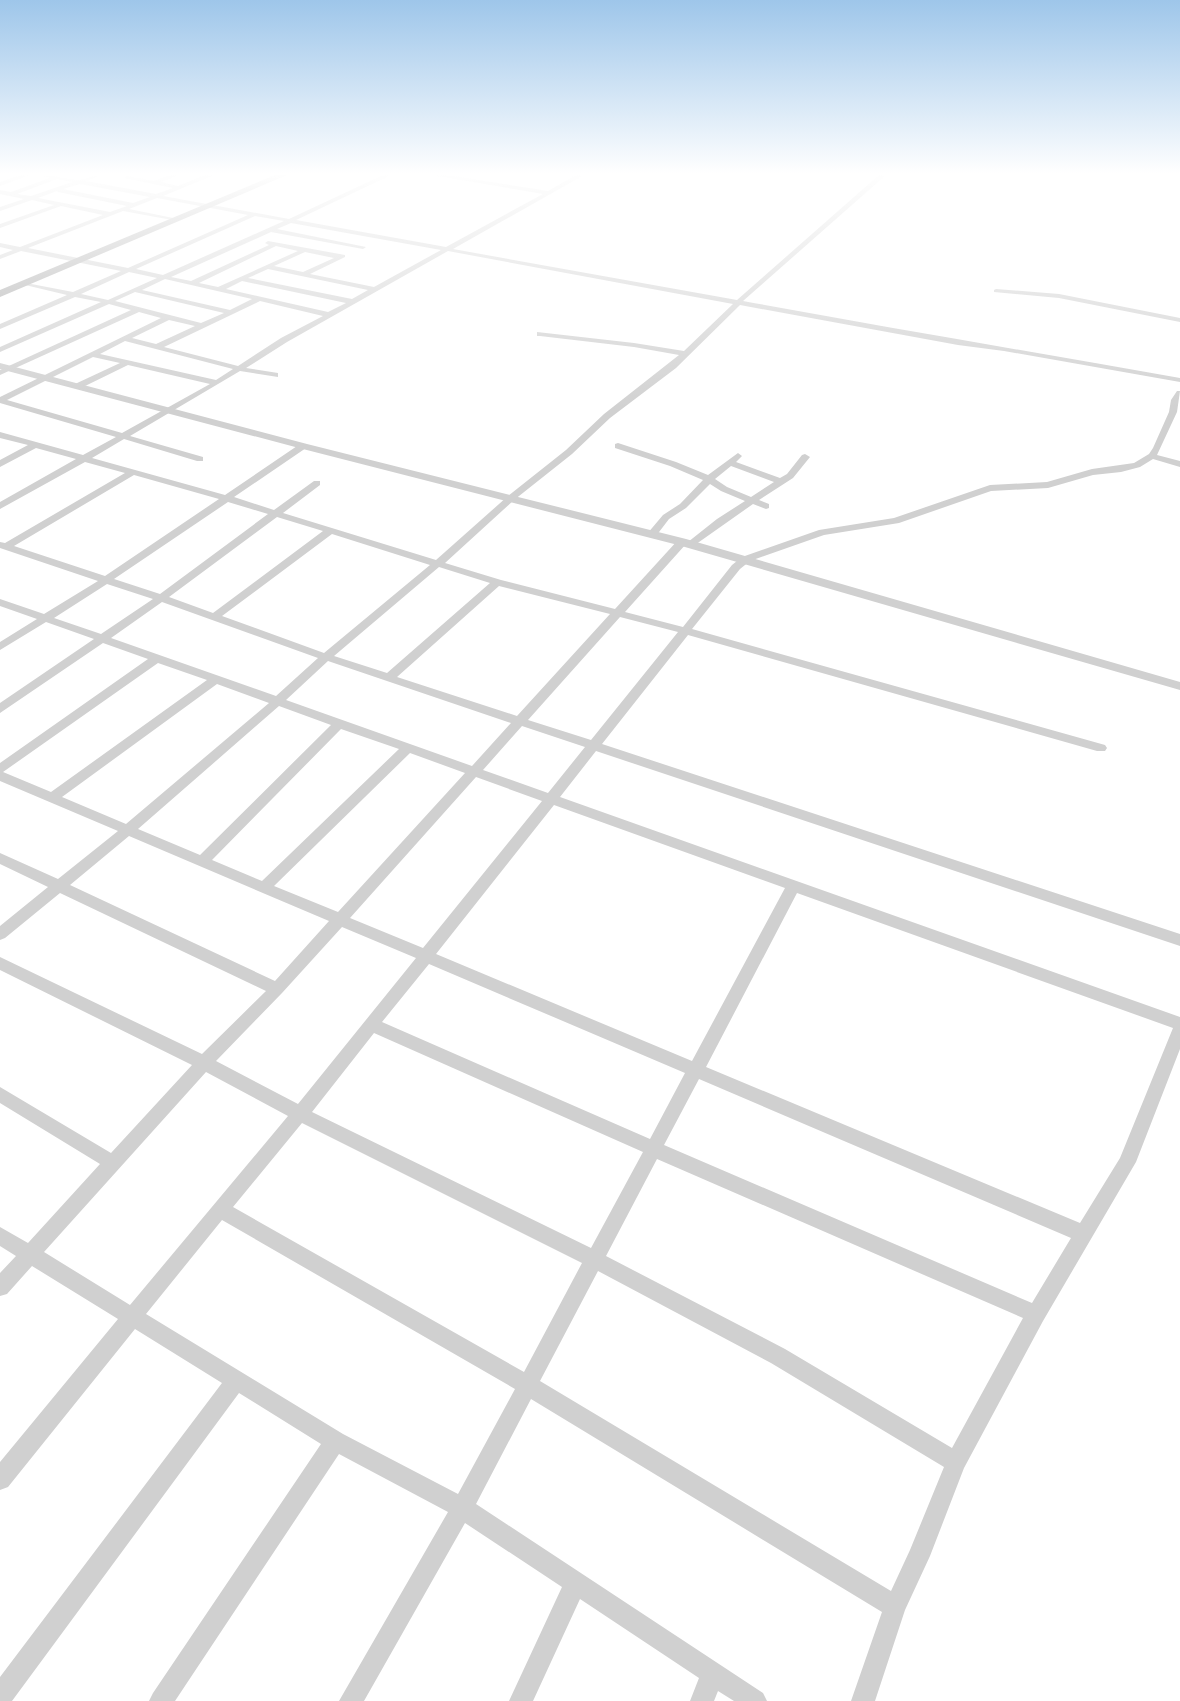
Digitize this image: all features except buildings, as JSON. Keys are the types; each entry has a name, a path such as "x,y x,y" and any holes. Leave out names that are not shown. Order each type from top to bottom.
{"main road":[{"path":"0,294 90,254"}],"street":[{"path":"44,254 164,277 330,315"},
{"path":"0,327 164,254"},
{"path":"0,350 215,254"},
{"path":"191,284 254,254"},
{"path":"218,290 295,254"},
{"path":"327,254 340,257"},
{"path":"303,275 346,254"},
{"path":"0,506 170,411 284,340 440,254"},
{"path":"478,254 958,342 1180,380"},
{"path":"0,934 128,830 510,498 569,452 607,416 673,366 754,287 792,254"},
{"path":"267,267 377,290"},
{"path":"242,279 354,302"},
{"path":"23,284 139,309 202,326"},
{"path":"134,290 231,312"},
{"path":"996,291 1059,296 1180,320"},
{"path":"158,347 259,299"},
{"path":"3,369 139,309"},
{"path":"0,400 168,317"},
{"path":"540,334 634,345 684,354"},
{"path":"123,338 240,369 275,374"},
{"path":"142,366 171,351"},
{"path":"91,354 217,383"},
{"path":"78,386 128,362"},
{"path":"3,369 44,377 302,446 687,543 1180,686"},
{"path":"0,1479 372,1025 736,567 746,559 823,532 896,521 990,488 1062,482 1092,472 1137,465 1152,456 1157,448 1173,412 1175,400 1180,393"},
{"path":"0,400 200,459"},
{"path":"0,435 226,498 497,582 618,612 1102,748"},
{"path":"0,464 35,445"},
{"path":"0,647 106,580 302,446"},
{"path":"618,446 672,464 709,480 724,489 766,506"},
{"path":"652,534 666,517 683,506 709,480 738,456"},
{"path":"1152,456 1180,464"},
{"path":"0,1287 204,1063 277,990 618,612 687,543 751,500 782,482 790,476 805,457"},
{"path":"730,463 782,482"},
{"path":"3,546 134,472"},
{"path":"0,709 161,598 317,482"},
{"path":"214,617 330,531"},
{"path":"3,546 161,598 326,657 1180,940"},
{"path":"389,678 497,582"},
{"path":"0,602 214,680 475,770 1180,1024"},
{"path":"0,769 156,659"},
{"path":"52,798 214,680"},
{"path":"202,861 340,724"},
{"path":"264,887 409,747"},
{"path":"0,776 1084,1234"},
{"path":"0,858 277,990"},
{"path":"351,1701 462,1508 526,1384 596,1260 794,885"},
{"path":"0,963 596,1260 778,1356 956,1462"},
{"path":"372,1025 654,1150 1036,1314"},
{"path":"863,1701 895,1607 919,1556 956,1462 1036,1314 1127,1162 1180,1029"},
{"path":"0,1094 113,1163"},
{"path":"220,1209 526,1384 895,1607"},
{"path":"0,1236 336,1441 462,1508 755,1701"},
{"path":"0,1696 236,1380"},
{"path":"161,1701 283,1517 336,1441"},
{"path":"521,1701 575,1583"},
{"path":"702,1701 713,1674"}]}
